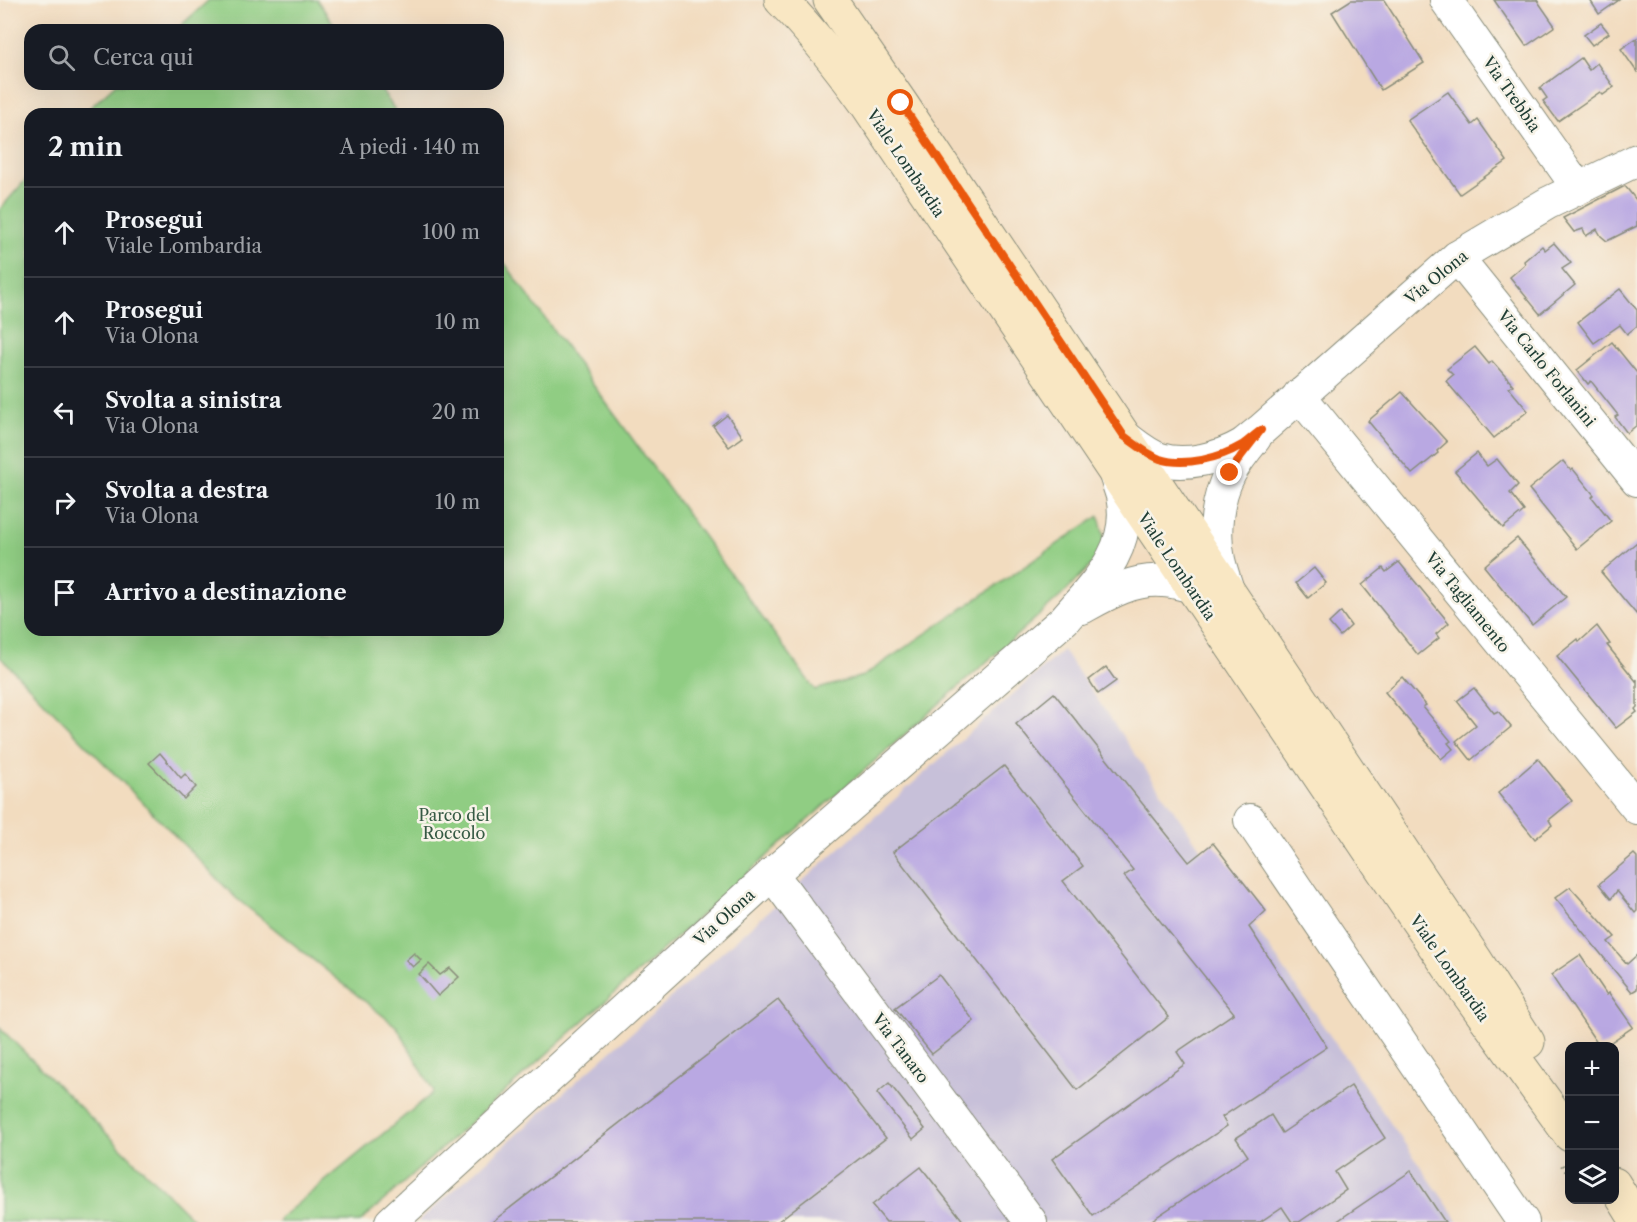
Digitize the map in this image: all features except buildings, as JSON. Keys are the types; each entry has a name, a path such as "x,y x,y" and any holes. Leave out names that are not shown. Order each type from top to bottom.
{"main road":[{"name":"Viale Lombardia","path":"781,0 831,55 865,102 1442,956 1565,1129"},
{"name":"Viale Lombardia","path":"830,0 1468,950 1565,1104"},
{"path":"1619,1193 1636,1222"},
{"path":"1619,1201 1636,1222"}],"street":[{"name":"Via Trebbia","path":"1446,0 1578,188"},
{"name":"Via Olona","path":"1124,436 1142,450 1159,459 1178,462 1200,460 1241,445 1261,430 1457,256 1548,203 1634,165"},
{"name":"Via Carlo Forlanini","path":"1457,256 1637,480"},
{"name":"Via Tagliamento","path":"1299,395 1637,808"},
{"name":"Via Olona","path":"1228,591 1219,559 1216,537 1222,492 1230,473 1261,430"},
{"name":"Via Olona","path":"391,1222 772,874 1064,620 1115,556 1123,518 1122,498 1115,474"},
{"name":"Via Olona","path":"1064,620 1112,591 1131,585 1149,581 1164,581 1190,586"},
{"path":"1250,820 1523,1222"},
{"name":"Via Tanaro","path":"772,874 1030,1222"}],"shaded area":[{"path":"1063,650 1459,1222 418,1222"}],"green space":[{"path":"209,0 317,0 334,24 183,24"},
{"path":"109,90 381,90 394,108 90,108"},
{"name":"Parco del Roccolo","path":"24,182 24,636 504,636 504,262 815,690 863,676 1099,516 1107,549 1061,596 749,872 360,1222 278,1222 434,1092 397,1027 236,898 0,657 0,209"},
{"path":"0,1028 196,1222 0,1222"}],"route":[{"path":"901,103 1124,436 1142,450 1159,459 1178,462 1200,460 1220,454 1241,445 1261,430 1230,473"}]}
